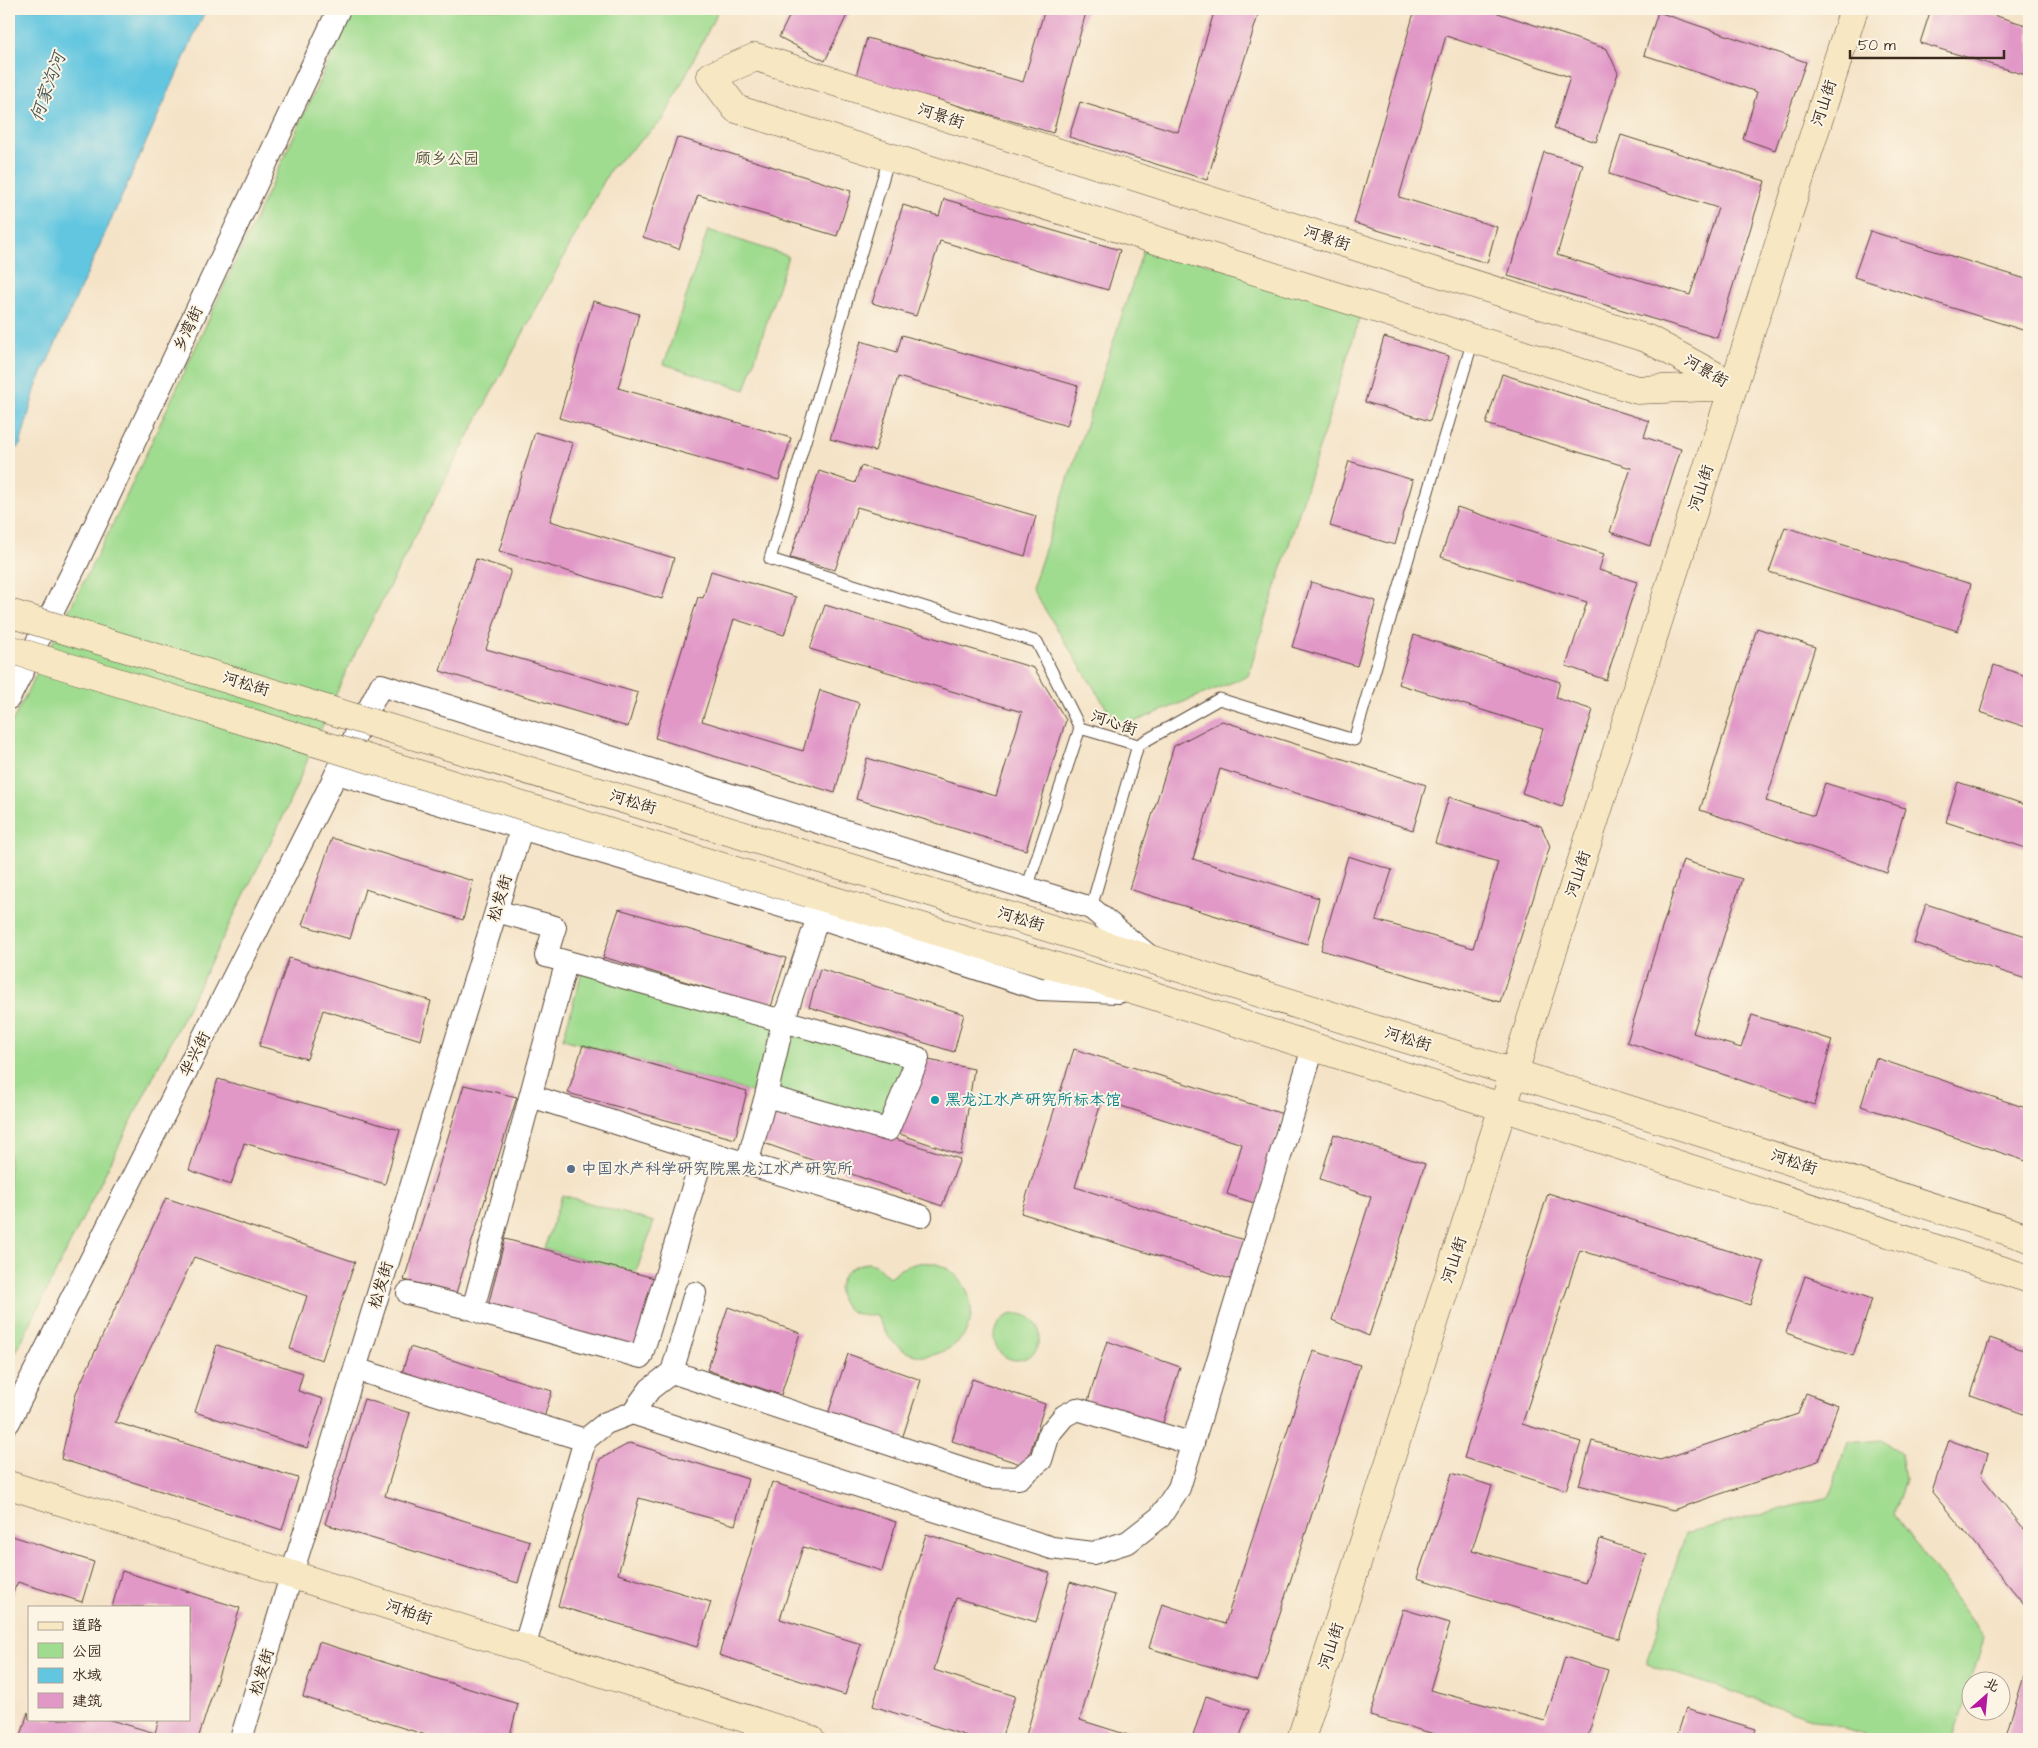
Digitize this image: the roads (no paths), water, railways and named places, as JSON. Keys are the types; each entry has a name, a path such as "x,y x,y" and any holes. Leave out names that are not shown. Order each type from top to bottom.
{"street":[{"name":"乡湾街","path":"9,698 21,648 78,561 339,9"},
{"name":"河山街","path":"1301,1739 1854,9"},
{"name":"河景街","path":"756,57 1648,339 1734,386 1637,390 736,109 711,76 756,57"},
{"name":"河松街","path":"9,613 1151,958 1514,1072 2029,1238"},
{"path":"21,648 813,905"},
{"name":"华兴街","path":"9,1422 381,685 1026,888"},
{"path":"337,773 521,830 1145,993 2029,1279"},
{"name":"松发街","path":"241,1739 521,830"},
{"path":"1026,888 1090,908 1151,958"},
{"path":"746,1164 766,1096 813,905"},
{"path":"496,911 555,927 546,956 918,1058 888,1130 766,1096"},
{"path":"473,1309 564,975"},
{"path":"632,1413 1052,1548 1093,1552 1128,1542 1160,1517 1179,1488 1313,1048"},
{"path":"531,1096 746,1164 921,1216"},
{"path":"408,1294 473,1309 485,1314 642,1357 704,1151"},
{"path":"524,1648 585,1440 606,1423 632,1413 650,1388 672,1372 695,1293"},
{"path":"355,1368 585,1440"},
{"path":"672,1372 989,1477 1020,1478 1041,1460 1049,1434 1064,1416 1077,1409 1193,1444"},
{"name":"河柏街","path":"9,1485 810,1739"}],"lane":[{"path":"889,158 770,559 1037,642 1080,728"},
{"path":"1138,745 1219,699 1354,740 1473,340"},
{"name":"河心街","path":"1026,888 1080,728 1138,745 1090,908"}],"water":[{"name":"何家沟河","path":"9,9 206,9 36,387 20,445 9,456"}],"place":[{"name":"黑龙江水产研究所标本馆","path":"935,1100"},
{"name":"中国水产科学研究院黑龙江水产研究所","path":"571,1169"}],"park label":[{"name":"顾乡公园","path":"447,159"}]}
